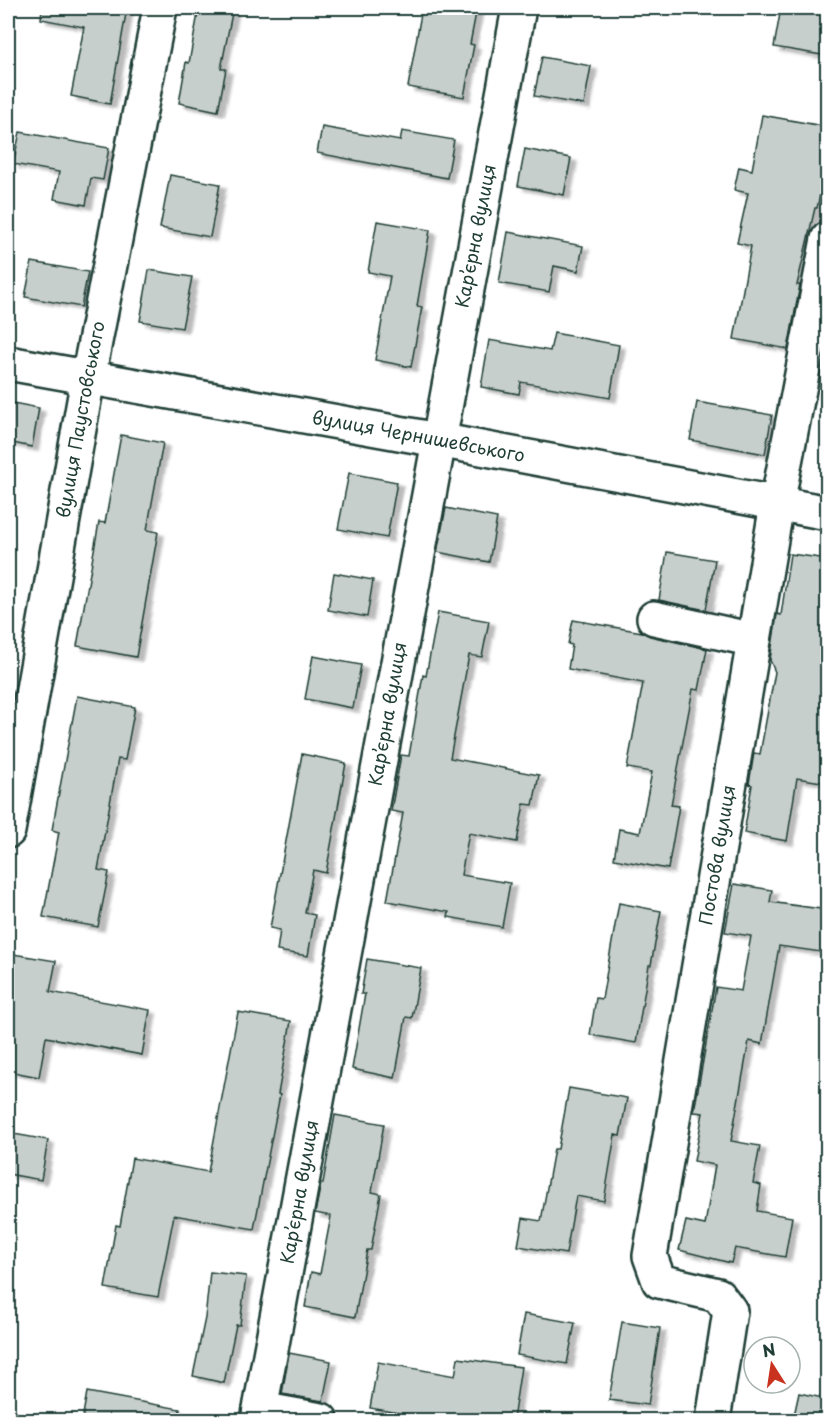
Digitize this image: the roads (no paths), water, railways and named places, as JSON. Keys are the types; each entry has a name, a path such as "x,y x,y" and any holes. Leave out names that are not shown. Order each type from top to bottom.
{"street":[{"name":"вулиця Паустовського","path":"8,831 88,378 160,8"},
{"name":"Карʼєрна вулиця","path":"259,1415 519,8"},
{"name":"Постова вулиця","path":"713,1420 730,1311 718,1295 659,1281 650,1256 777,504 828,239"},
{"name":"вулиця Чернишевського","path":"8,363 828,513"},
{"path":"654,618 754,640"},
{"path":"259,1415 321,1420"}]}
